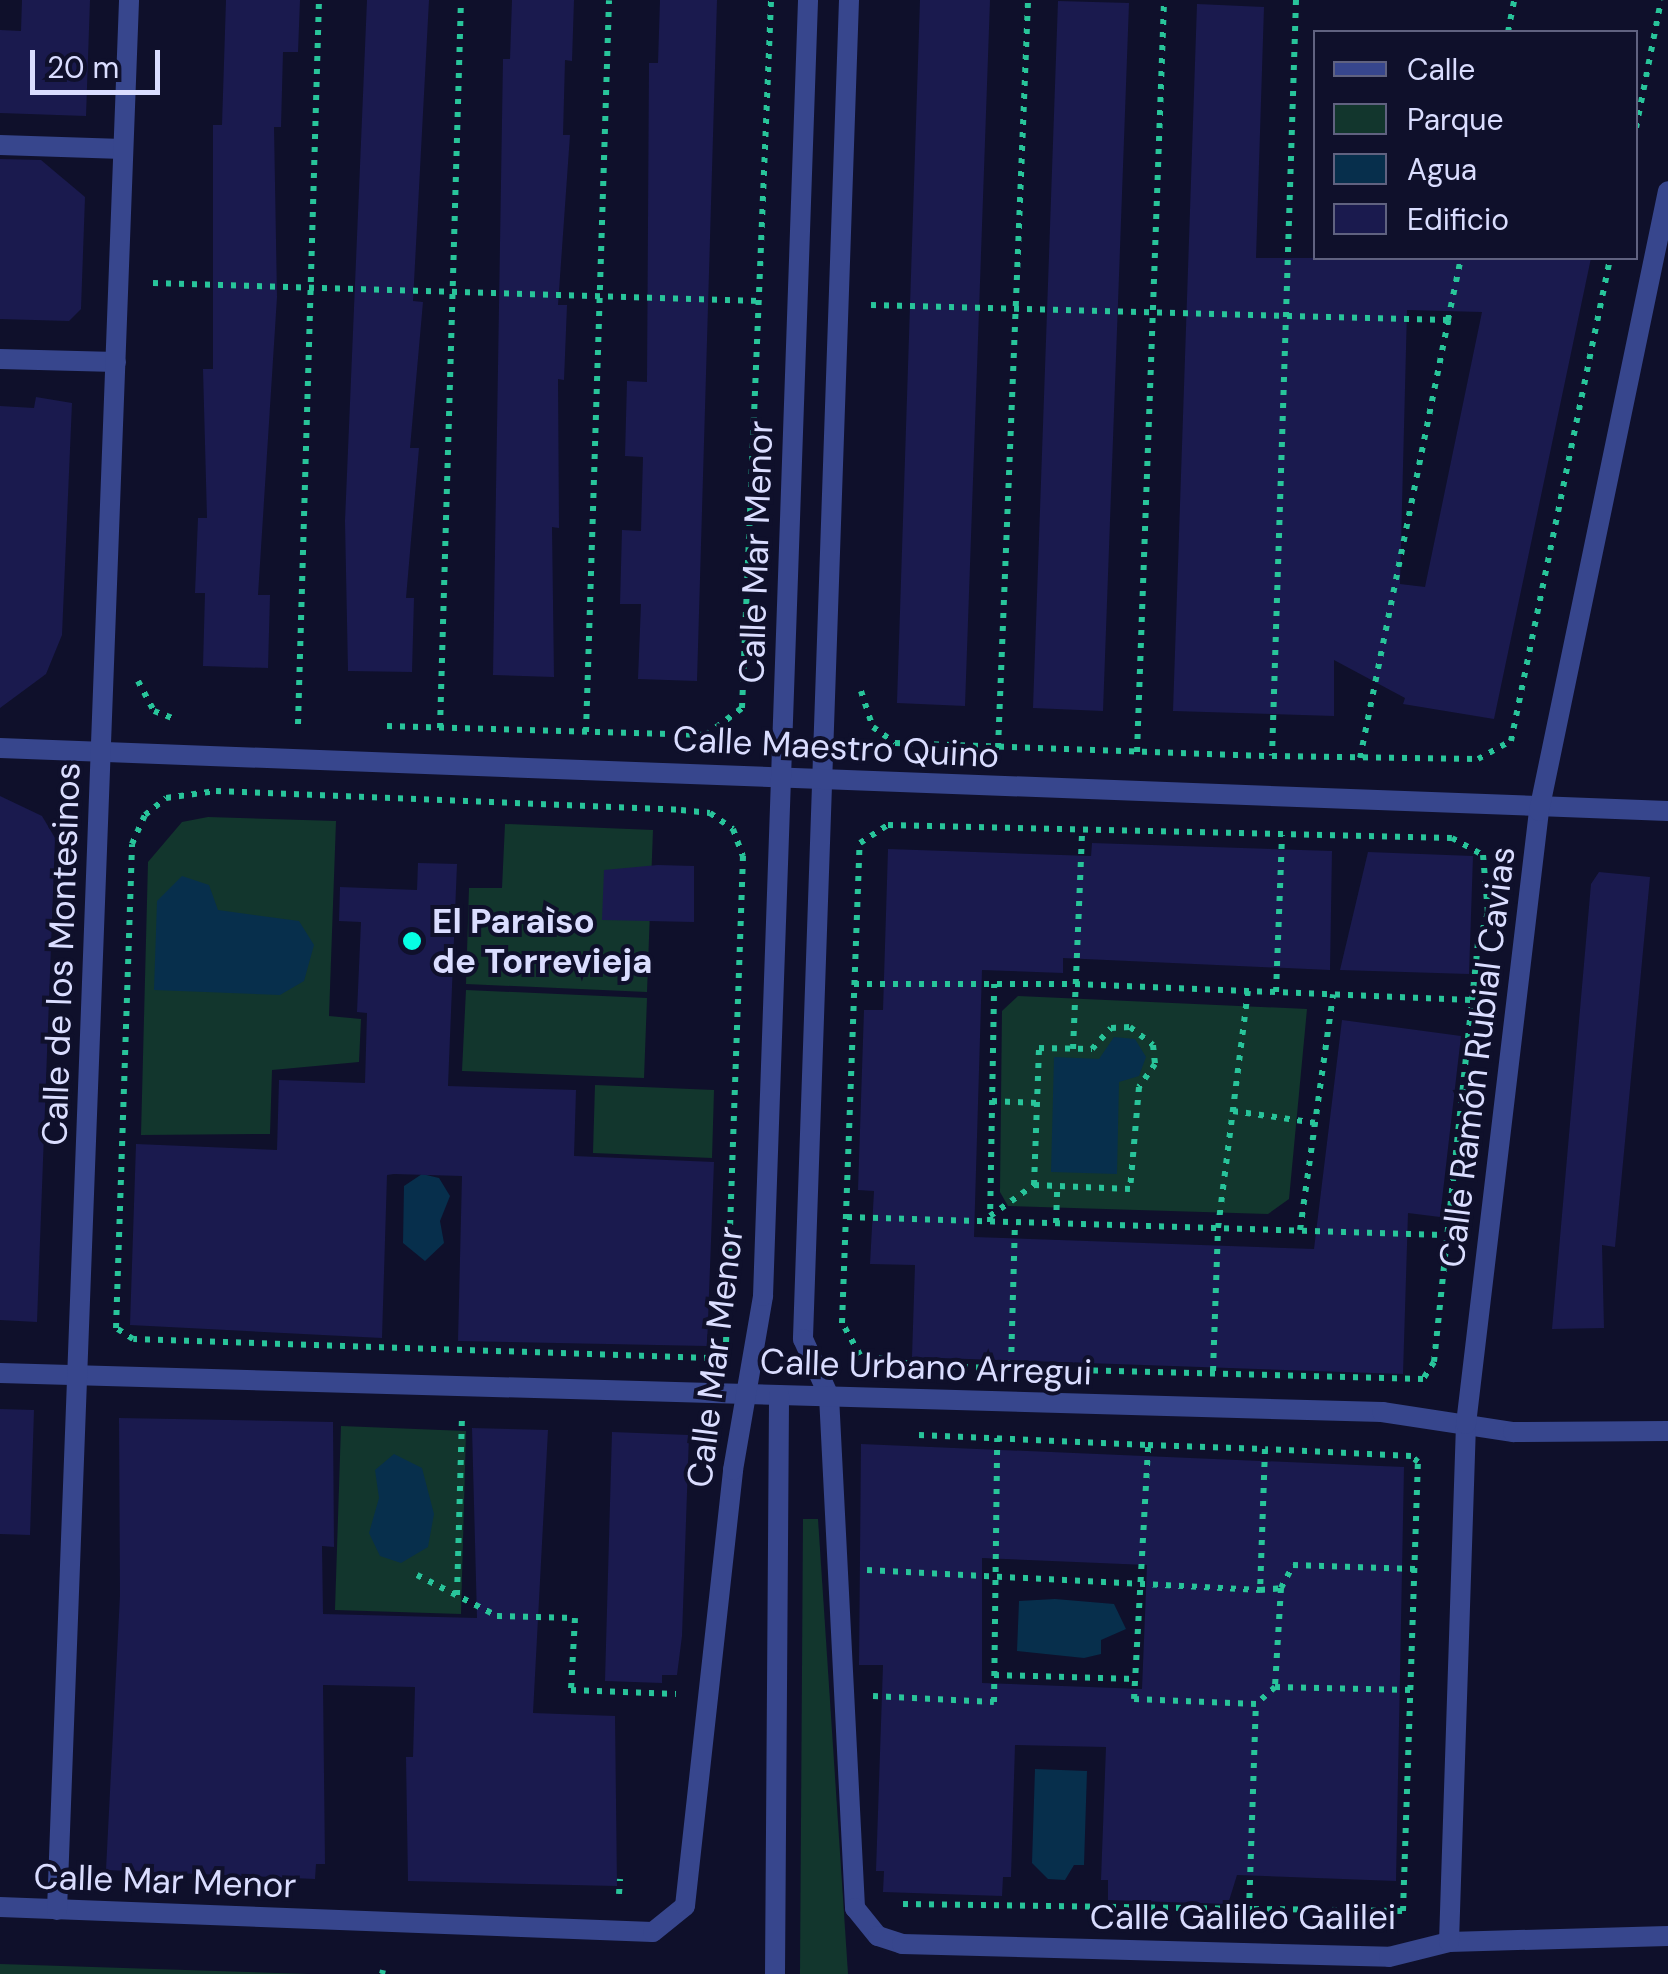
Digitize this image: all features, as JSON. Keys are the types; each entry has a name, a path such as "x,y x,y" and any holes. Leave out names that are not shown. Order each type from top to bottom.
{"street":[{"name":"Calle de los Montesinos","path":"57,1910 129,0"},
{"name":"Calle Mar Menor","path":"0,1907 653,1932 685,1906 762,1296 808,0"},
{"path":"842,1695 829,1396 803,1339 848,0"},
{"path":"0,145 124,148"},
{"name":"Calle Ramón Rubial Cavias","path":"1449,1942 1466,1424 1540,811 1668,191"},
{"path":"0,358 116,362"},
{"name":"Calle Maestro Quino","path":"0,748 781,776 1540,811 1668,811"},
{"name":"Calle Urbano Arregui","path":"0,1373 1382,1412 1552,1434 1668,1431"},
{"path":"775,1974 779,1395"},
{"name":"Calle Galileo Galilei","path":"842,1695 851,1893 878,1936 902,1944 1389,1957 1449,1942 1668,1936"}],"path":[{"path":"298,724 319,0"},
{"path":"440,728 461,0"},
{"path":"586,732 609,0"},
{"path":"369,726 706,735 734,718 747,697 771,0"},
{"path":"998,748 1019,308 1028,0"},
{"path":"1137,752 1164,0"},
{"path":"1272,756 1296,0"},
{"path":"1508,30 1514,0"},
{"path":"1638,117 1660,0"},
{"path":"1360,758 1460,260"},
{"path":"862,680 864,713 882,736 998,748 1478,759 1511,741 1610,260"},
{"path":"153,283 760,300"},
{"path":"871,305 1448,320"},
{"path":"138,663 146,702 184,720"},
{"path":"278,723 316,724"},
{"path":"216,791 681,810 723,819 742,856 730,1295 726,1348 709,1358 124,1336 114,1318 130,872 145,815 179,793 216,791"},
{"path":"872,830 1282,835 1452,838 1475,847 1490,866 1443,1235 1434,1362 1423,1379 1012,1364 922,1366 860,1355 842,1322 860,843 872,830"},
{"path":"1073,1049 1082,832"},
{"path":"1276,992 1282,835"},
{"path":"854,984 1075,984 1471,1000"},
{"path":"990,1219 994,984"},
{"path":"1212,1372 1218,1228 1248,990"},
{"path":"1300,1230 1333,994"},
{"path":"990,1219 1034,1185 1130,1189 1139,1087 1156,1064 1153,1045 1130,1027 1111,1028 1092,1049 1038,1048 1034,1185"},
{"path":"992,1102 1037,1103"},
{"path":"1234,1110 1316,1123"},
{"path":"1056,1223 1057,1186"},
{"path":"847,1217 1443,1235"},
{"path":"1012,1364 1015,1223"},
{"path":"457,1596 462,1416"},
{"path":"903,1904 1403,1912 1415,1569 1418,1462 1411,1456 918,1435"},
{"path":"842,1695 994,1702 997,1438"},
{"path":"1148,1445 1134,1699 1256,1704 1276,1687 1411,1690"},
{"path":"1260,1590 1265,1449"},
{"path":"1276,1687 1281,1588 1293,1564 1415,1569"},
{"path":"836,1569 1281,1588"},
{"path":"418,1575 497,1616 575,1618 571,1690 682,1695"},
{"path":"994,1676 1136,1679"},
{"path":"1250,1912 1256,1704"},
{"path":"619,1894 620,1879"}],"green space":[{"path":"208,817 336,821 329,1016 361,1019 359,1062 272,1070 270,1134 141,1135 148,862 182,822"},
{"path":"505,824 653,830 647,992 466,984 469,888 502,888"},
{"path":"466,990 647,998 644,1078 462,1071"},
{"path":"1018,996 1307,1009 1289,1199 1268,1214 1008,1206 1000,1192 1002,1011"},
{"path":"595,1085 714,1090 712,1158 593,1153"},
{"path":"341,1426 466,1431 461,1614 335,1610"},
{"path":"803,1519 818,1519 848,1974 800,1974"},
{"path":"0,1964 310,1974 0,1974"}],"water":[{"path":"182,876 209,885 218,910 299,921 314,945 304,981 280,995 154,990 157,901"},
{"path":"1114,1037 1135,1039 1146,1057 1139,1076 1119,1082 1117,1174 1051,1172 1054,1057 1099,1059"},
{"path":"422,1174 439,1178 450,1196 440,1221 444,1243 425,1261 403,1243 404,1186"},
{"path":"394,1454 422,1468 434,1514 428,1547 401,1563 380,1556 369,1533 379,1498 375,1470"},
{"path":"1055,1599 1114,1604 1126,1629 1101,1640 1101,1654 1084,1658 1017,1651 1019,1601"},
{"path":"1035,1769 1087,1771 1084,1865 1074,1865 1065,1880 1048,1879 1032,1863"}],"building":[{"path":"22,0 90,0 86,116 0,113 0,30 21,31"},
{"path":"226,0 300,0 298,52 283,52 281,127 274,127 277,297 258,595 270,595 268,668 203,666 205,593 195,593 198,518 207,518 203,369 213,369 213,125 222,125"},
{"path":"367,0 429,0 413,301 423,302 410,448 419,448 406,598 414,598 412,672 348,671 345,521"},
{"path":"512,0 574,0 572,61 565,60 563,135 570,135 558,305 567,305 564,380 558,379 559,528 552,527 554,677 493,675 503,59 510,59"},
{"path":"660,0 717,0 697,681 638,679 641,604 620,604 622,530 641,531 643,457 625,456 627,381 647,382 649,63 658,63"},
{"path":"920,0 990,0 965,706 897,703"},
{"path":"1058,1 1129,3 1103,711 1033,708"},
{"path":"1197,4 1264,7 1256,258 1591,260 1494,719 1403,704 1405,698 1334,660 1334,716 1173,711","holes":["1407,310 1482,312 1425,587 1400,584"]},
{"path":"0,159 41,160 85,197 81,309 69,321 0,319"},
{"path":"36,397 72,403 62,635 46,674 0,708 0,406 34,408"},
{"path":"0,796 42,816 55,838 37,1322 0,1320"},
{"path":"1092,843 1332,851 1330,970 1063,958 1063,973 982,970 974,1237 1314,1249 1342,1020 1461,1036 1440,1217 1408,1213 1403,1374 912,1357 915,1265 870,1264 874,1191 858,1190 864,1010 883,1010 888,849 1091,856"},
{"path":"1368,852 1473,856 1469,974 1340,970"},
{"path":"418,863 457,864 448,1086 576,1090 574,1156 714,1162 707,1346 458,1341 462,1176 387,1175 382,1338 130,1325 136,1144 277,1150 279,1080 365,1083 367,1013 357,1012 361,922 339,921 340,887 417,890"},
{"path":"694,866 694,922 602,920 604,870"},
{"path":"1599,872 1650,877 1615,1247 1602,1245 1604,1328 1552,1329 1591,884"},
{"path":"0,1409 34,1410 30,1535 0,1534"},
{"path":"119,1418 333,1422 334,1547 322,1546 323,1614 477,1618 472,1428 548,1430 533,1713 615,1716 617,1886 408,1881 406,1757 413,1757 415,1687 323,1685 325,1864 316,1864 315,1879 106,1870 120,1595"},
{"path":"612,1432 689,1435 682,1636 677,1675 662,1675 662,1683 605,1681"},
{"path":"861,1444 1404,1467 1396,1881 1237,1875 1228,1904 1108,1900 1108,1880 1101,1880 1106,1747 1015,1745 1011,1877 1003,1877 1002,1896 883,1892 884,1871 876,1871 883,1665 859,1665","holes":["982,1558 1147,1565 1142,1689 982,1683"]}],"place":[{"name":"El Paraìso de Torrevieja","path":"412,941"}]}
